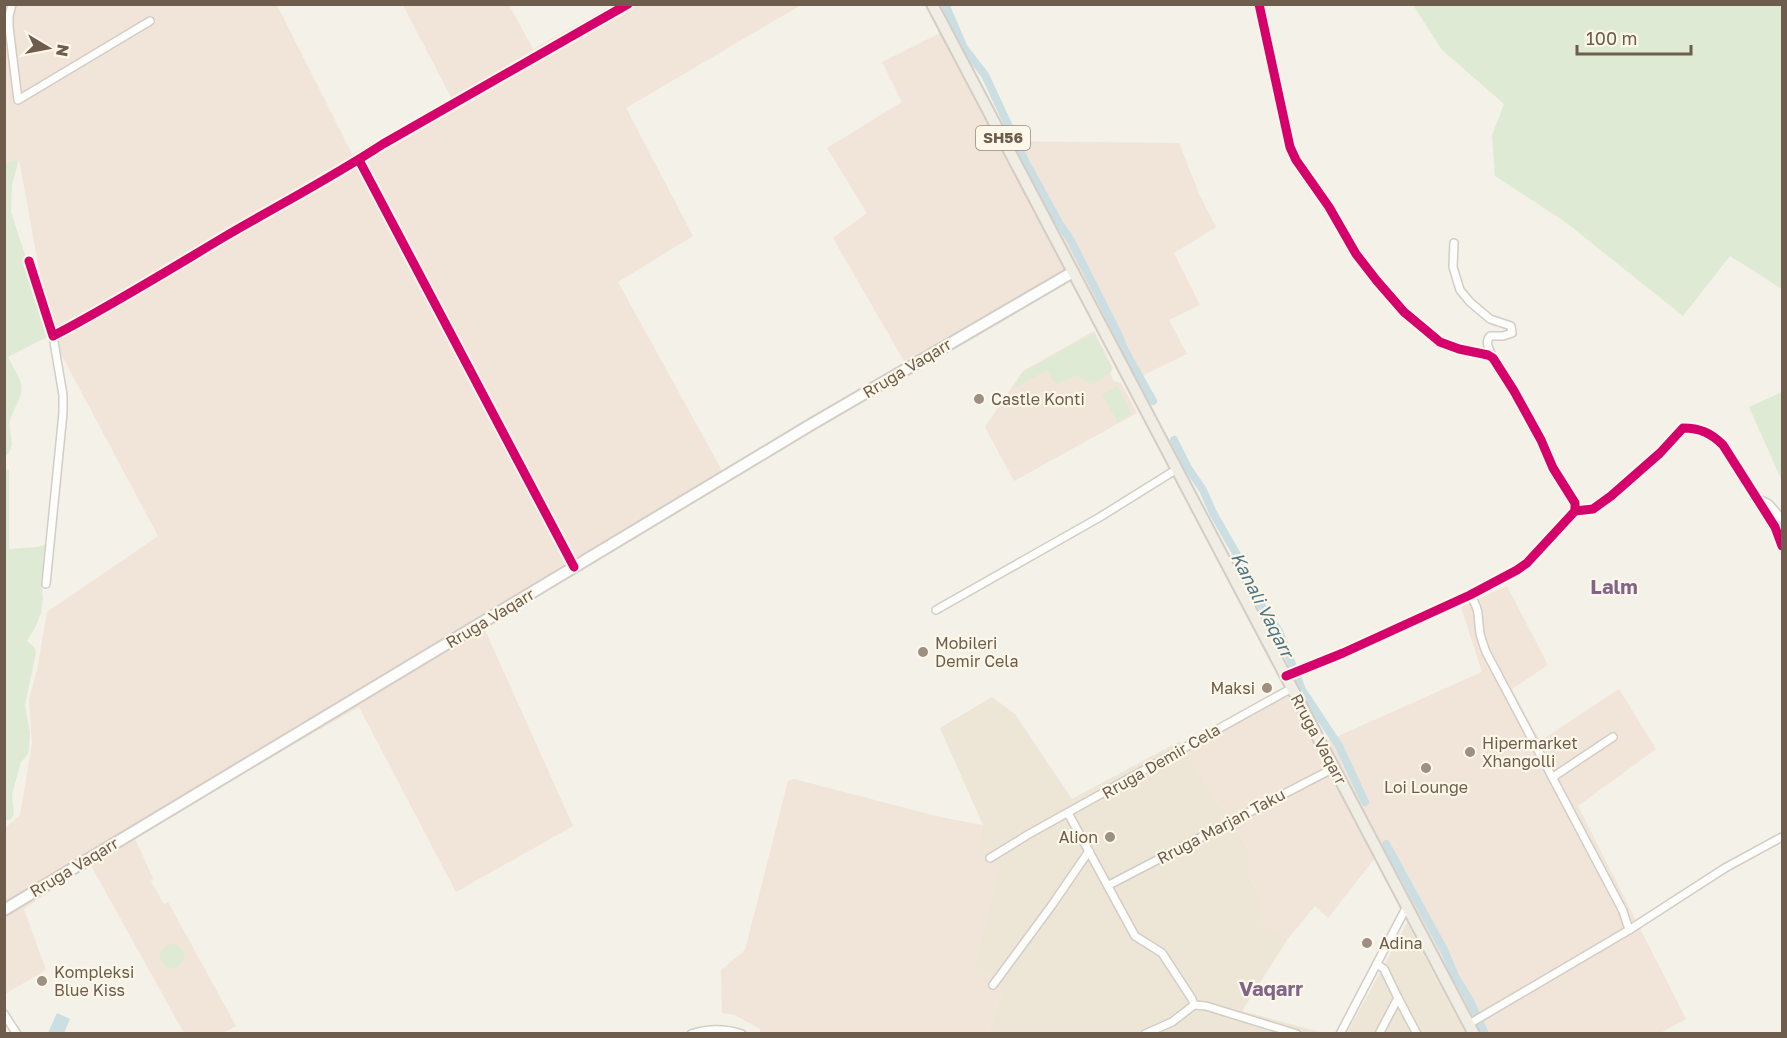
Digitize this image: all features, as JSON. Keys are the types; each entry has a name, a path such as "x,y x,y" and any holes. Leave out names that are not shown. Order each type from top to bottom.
{"main road":[{"name":"SH56","path":"932,4 1073,272"},
{"name":"Rruga Vaqarr","path":"4,910 812,424 1073,272 1177,469 1292,673 1292,688 1407,906 1475,1023"}],"street":[{"path":"12,4 9,27 18,100 150,21"},
{"path":"53,336 149,283 359,160 382,144 628,4"},
{"path":"1259,4 1290,147 1356,254 1404,312 1440,342 1493,358"},
{"path":"359,160 574,567"},
{"path":"1454,243 1453,267 1460,290 1490,320 1511,326 1513,329 1508,335 1490,336 1487,344 1541,440 1553,468 1575,503 1575,511"},
{"path":"29,261 53,336 63,395 46,584"},
{"path":"1292,673 1343,653 1470,595 1517,570 1527,563 1575,511 1593,509 1611,496 1683,428 1702,430 1714,436 1723,446 1775,527 1782,546"},
{"path":"936,610 1100,517 1177,469"},
{"path":"1757,498 1770,504 1782,519"},
{"path":"1470,595 1479,613 1480,634 1486,652 1623,911 1629,930"},
{"name":"Rruga Demir Cela","path":"990,858 1292,688"},
{"path":"1553,777 1613,738"},
{"name":"Rruga Marjan Taku","path":"1109,885 1334,768"},
{"path":"1068,813 1135,936 1162,954 1194,1005"},
{"path":"1475,1023 1629,930 1725,868 1782,837"},
{"path":"993,985 1089,850"},
{"path":"1340,1034 1407,906"},
{"path":"1377,964 1384,969 1417,1034"},
{"path":"1379,1034 1398,998"},
{"path":"1145,1034 1172,1022 1194,1005 1206,1006 1297,1034"},
{"path":"4,1014 17,1034"},
{"path":"691,1034 729,1029 742,1034"}],"shaded area":[{"path":"5,5 277,5 352,154 452,99 403,5 509,5 533,49 613,5 801,5 626,108 693,236 618,282 725,476 485,630 573,826 456,892 359,707 184,807 88,865 24,909 46,970 5,994 5,828 20,815 32,744 29,700 37,670 47,612 158,536 51,335 19,159 5,163"},
{"path":"946,30 1004,141 1179,143 1200,196 1216,227 1174,253 1200,305 1169,320 1187,354 1131,381 1073,272 908,368 833,238 867,213 827,148 902,102 882,62"},
{"path":"1094,331 1113,368 1110,374 1114,381 1121,383 1137,413 1014,481 985,427 1023,371"},
{"path":"1507,586 1548,665 1512,689 1540,741 1619,689 1656,749 1578,806 1686,1019 1660,1033 1464,1033 1375,858 1328,918 1315,906 1287,940 1260,921 1260,895 1249,878 1249,850 1185,752 1291,694 1327,741 1482,672 1461,607"},
{"path":"992,697 1015,714 1072,799 1180,741 1249,850 1249,878 1260,895 1260,921 1287,940 1242,1011 1324,1033 988,1033 1002,992 995,979 975,963 1000,867 977,853 983,825 940,728"},
{"path":"794,779 940,817 983,825 977,853 1001,866 975,962 995,979 1002,992 988,1033 760,1033 760,1029 735,1015 722,1013 721,970 745,950 788,781"},
{"path":"135,839 153,878 151,881 163,903 168,902 236,1026 223,1033 184,1033 91,865"},
{"path":"1407,923 1464,1033 1347,1033"},
{"path":"57,1013 70,1019 64,1033 48,1033"}],"green space":[{"path":"1413,5 1782,5 1782,289 1730,256 1683,316 1564,221 1495,176 1492,135 1504,104 1442,50"},
{"path":"19,159 12,185 11,212 51,335 8,357 19,377 22,389 11,416 9,426 12,443 5,457 4,163"},
{"path":"1094,333 1112,368 1109,374 1091,385 1076,375 1058,384 1054,382 1047,370 1012,390 1023,372"},
{"path":"1117,386 1132,413 1118,422 1102,395"},
{"path":"1782,392 1782,481 1749,407"},
{"path":"4,469 9,470 9,549 38,547 46,544 43,558 45,567 41,582 43,598 41,613 27,641 35,648 36,653 25,705 30,732 29,748 28,754 21,762 12,794 14,815 5,821"},
{"path":"172,944 180,948 184,956 180,964 172,968 164,964 160,956 164,948"}],"waterway":[{"path":"945,4 964,48 985,75 1025,161 1070,239 1125,351 1153,401"},
{"name":"Kanali Vaqarr","path":"1174,440 1244,567 1257,599 1279,631 1302,690 1339,746 1365,802"},
{"name":"Kanali Vaqarr","path":"1386,844 1444,950 1485,1034"}],"cycle path":[{"path":"29,261 53,336 628,4"},
{"path":"1259,4 1290,147 1296,160 1329,207 1356,254 1404,312 1440,342 1493,358 1514,391 1541,440 1553,468 1575,503 1575,511"},
{"path":"359,160 574,567"},
{"path":"1286,676 1343,653 1470,595 1517,570 1527,563 1575,511 1593,509 1611,496 1660,453 1683,428 1705,432 1723,445 1775,527 1782,546"}],"place":[{"name":"Castle Konti","path":"979,399"},
{"name":"Mobileri Demir Cela","path":"923,652"},
{"name":"Maksi","path":"1267,688"},
{"name":"Hipermarket Xhangolli","path":"1470,752"},
{"name":"Loi Lounge","path":"1426,768"},
{"name":"Alion","path":"1110,837"},
{"name":"Adina","path":"1367,943"},
{"name":"Kompleksi Blue Kiss","path":"42,981"}],"district":[{"name":"Lalm","path":"1614,587"},
{"name":"Vaqarr","path":"1271,989"}]}
